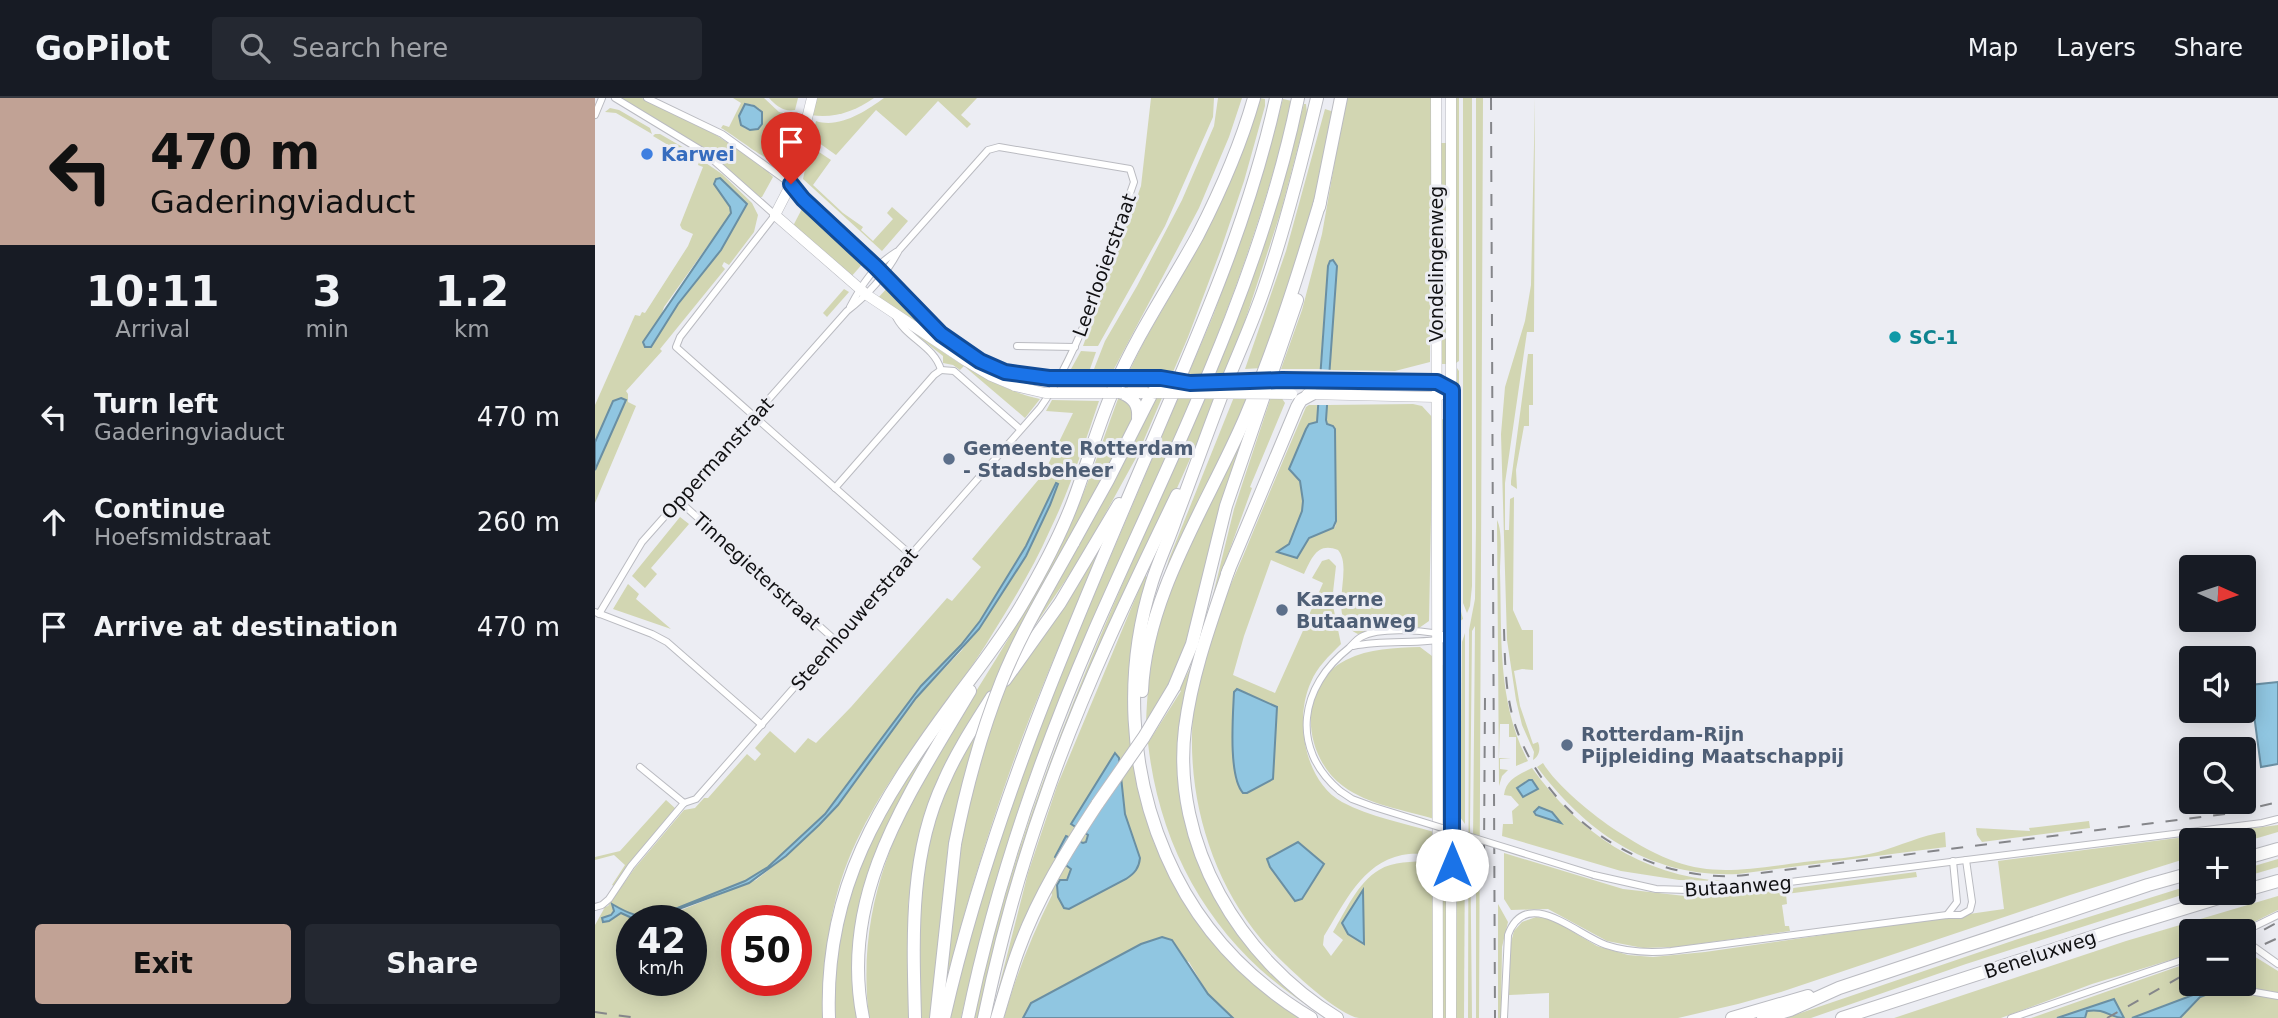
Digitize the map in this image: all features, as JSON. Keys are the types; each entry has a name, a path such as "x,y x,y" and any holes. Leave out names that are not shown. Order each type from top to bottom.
{"highway":[{"path":"829,1018 828,995 833,936 847,881 865,838 908,766 1019,610 1051,554 1114,388 1198,233 1227,171 1254,98"},
{"path":"944,1018 978,890 1002,814 1041,708 1219,283 1247,204 1276,98"},
{"path":"968,1018 997,902 1053,729 1230,323 1268,216 1299,98"},
{"path":"1311,1018 1268,990 1239,964 1211,933 1176,879 1146,799 1139,765 1134,707 1139,644 1152,582 1207,431 1265,287 1297,181 1317,98"},
{"path":"1176,682 1196,628 1206,578 1226,506 1293,318 1341,98"},
{"path":"1146,799 1141,726 1149,641 1168,581 1244,419 1278,335 1320,202"},
{"path":"1282,380 1292,394 1292,419"},
{"path":"936,1018 955,844 977,751 1002,680 1032,616 1152,393 1159,387 1190,383"},
{"path":"1122,393 1138,407 1137,422"},
{"path":"997,1018 1019,948 1036,908 1076,836 1144,737 1199,642 1292,419 1301,400 1312,394"},
{"path":"984,1018 1011,907 1049,787 1089,686 1207,431"},
{"path":"915,1018 913,925 916,876 930,817 943,782 965,739 1060,603 1144,462"},
{"path":"1229,569 1201,653 1190,696 1183,764 1187,799 1206,866 1242,931 1279,974 1337,1018"},
{"path":"863,1018 858,977 859,949 865,903 873,871 901,810 990,653"},
{"path":"2256,855 2278,849"},
{"name":"Beneluxweg","path":"1839,988 2179,876"},
{"path":"2256,887 2278,881"},
{"name":"Beneluxweg","path":"1842,1018 2196,905"},
{"path":"1732,1018 1839,988"},
{"path":"1763,1018 1790,1010 1839,988"}],"main road":[{"path":"812,98 791,184 775,215 863,292 894,313 980,361 1017,374 1049,378 1161,378 1190,383 1282,380 1437,382 1452,390"},
{"name":"Vondelingenweg","path":"1436,98 1438,1018"},
{"name":"Vondelingenweg","path":"1451,98 1451,1018"},
{"path":"791,184 803,199 880,271 939,338 991,376 1030,391 1436,397 1452,390"}],"street":[{"path":"595,115 602,98"},
{"path":"615,98 704,152 775,215 675,345 677,350 911,555"},
{"path":"647,98 722,134 791,184"},
{"name":"Leerlooierstraat","path":"880,271 981,157 993,148 1130,169 1134,182 1075,347"},
{"name":"Leerlooierstraat","path":"880,271 898,250"},
{"name":"Oppermanstraat","path":"863,292 880,271"},
{"name":"Oppermanstraat","path":"597,613 631,557 880,271"},
{"path":"894,313 898,323 934,355 941,370"},
{"path":"1017,346 1075,347"},
{"name":"Steenhouwerstraat","path":"597,907 609,899 631,866 684,803 696,799 1020,429 1056,385 1075,347"},
{"path":"835,488 941,370 954,371 1020,429"},
{"name":"Tinnegieterstraat","path":"679,501 835,640"},
{"path":"597,613 667,642 762,725"},
{"name":"Butaanweg","path":"1452,638 1384,631 1360,641 1331,663 1317,681 1310,700 1307,723 1309,743 1327,778 1352,799 1371,806 1594,875 1656,889 1718,891 2278,819"},
{"name":"Butaanweg","path":"1360,641 1384,642 1438,636"},
{"path":"640,767 684,803"},
{"path":"1504,1018 1508,935 1514,923 1526,915 1546,914 1605,945 1654,952 1961,915 1970,910 1972,902 1966,860"},
{"path":"1947,915 1957,902 1953,862"},
{"path":"2256,926 2278,915"},
{"path":"2256,948 2278,964"},
{"path":"2011,1018 2179,961"},
{"path":"2256,992 2278,996"}],"green space":[{"path":"619,98 642,98 716,135 770,171 773,177 762,197 706,150"},
{"path":"733,98 764,98 779,112 796,116 781,160 774,161 763,156 721,128 723,125 729,127 741,103","holes":["745,104 760,109 761,123 755,130 744,128 739,116"]},
{"path":"769,98 798,98 795,110 787,110 774,104"},
{"path":"816,98 874,98 844,113 819,116 811,115"},
{"path":"884,98 977,98 961,115 971,124 967,128 938,101 906,136 876,110 836,155 812,138 816,121 843,121"},
{"path":"1151,98 1214,98 1213,117 1165,226 1098,346 1083,346 1141,186"},
{"path":"1218,98 1242,98 1199,208 1114,369 1094,369 1105,341 1182,200 1214,126"},
{"path":"1260,98 1265,99 1265,106 1220,252 1188,337 1137,456 1082,556 981,705 916,847 908,906 910,1018 869,1018 867,953 877,893 895,837 920,784 1014,630 1072,518 1130,370 1193,254","holes":["1167,374 1133,412 1126,392 1131,380"]},
{"path":"1346,98 1431,98 1430,362 1395,371 1329,370 1337,266 1328,266 1320,369 1281,369 1302,310 1322,234"},
{"path":"1456,98 1459,98 1459,361 1456,363"},
{"path":"1463,98 1472,98 1472,586 1467,613 1463,603"},
{"path":"1476,98 1483,98 1479,1018 1476,1018 1476,862 1473,843 1475,626 1472,631 1470,826 1472,1018 1468,1018 1469,630 1475,599 1476,527"},
{"path":"1535,98 1534,332 1527,332 1505,483 1505,530 1509,530 1510,499 1514,497 1513,610 1522,630 1533,630 1533,670 1514,671 1520,706 1533,744 1538,742 1539,745 1538,754 1533,760 1534,752 1522,725 1516,700 1507,640 1501,434 1505,387 1525,321 1531,285"},
{"path":"1283,99 1292,101 1276,164 1236,287 1164,466 1036,759 999,871 961,1018 950,1018 972,929 1025,757 1213,316 1254,202"},
{"path":"1304,104 1307,113 1281,211 1243,327 1198,441 1065,739 981,1018 974,1018 1008,886 1028,823 1100,636 1252,277 1275,209"},
{"path":"610,108 619,110 650,128 652,134 616,113 605,112"},
{"path":"1325,109 1334,112 1318,191 1262,368 1245,369 1286,251"},
{"path":"660,134 693,153 690,158 653,136"},
{"path":"1441,143 1448,143 1448,364 1442,364"},
{"path":"810,146 831,160 813,185 843,213 863,227 861,230 873,241 893,219 887,213 892,207 908,221 882,251 803,179"},
{"path":"700,159 722,174 752,203 758,215 754,232 729,265 724,262 722,266 725,269 660,349 662,351 626,391 628,402 636,406 595,503 595,470 626,401 613,401 595,442 595,405 635,315 645,313 688,246 693,234 682,229 680,225 703,167 698,165","holes":["714,184 747,204 721,250 678,304 651,346 664,307 731,213 730,207"]},
{"path":"805,203 865,261 850,278 793,226"},
{"path":"889,286 904,304 941,338 939,340 878,298"},
{"path":"844,289 849,292 827,317 823,313"},
{"path":"901,323 984,378 1040,399 1025,418 964,366 960,370 943,363 943,356"},
{"path":"1081,351 1096,352 1090,369 1071,369"},
{"path":"1528,354 1533,354 1533,405 1529,405 1529,426 1524,426 1516,470 1517,489 1511,485 1511,481"},
{"path":"1457,368 1459,604 1463,619 1456,624"},
{"path":"1234,397 1250,397 1150,622 1169,559"},
{"path":"1271,397 1281,397 1285,403 1250,487 1252,488 1212,599 1234,509"},
{"path":"1052,400 1099,401 1064,499 1043,545 1028,575 970,669 904,760 874,807 842,876 827,946 826,1018 595,1018 595,925 634,869 684,810 695,808 704,798 708,798 747,754 755,761 761,754 755,748 770,731 795,753 808,738 816,743 851,707 947,598 952,601 981,567 972,559 1044,473 1073,413 1046,411","holes":["1058,484 1036,535 962,650 916,698 838,805 786,856 756,880 694,905 707,905 707,996 616,996 616,916 607,917 614,911 612,906 685,905 745,881 768,867 803,835 833,805 921,686 980,621 1026,546"]},
{"path":"1318,405 1317,423 1309,424 1289,469 1303,489 1302,516 1287,546 1299,555 1309,538 1335,527 1336,524 1335,429 1326,423 1327,405 1422,406 1433,418 1429,621 1419,628 1384,627 1358,634 1348,627 1343,617 1341,606 1344,569 1338,550 1320,550 1304,574 1271,560 1233,675 1275,693 1306,624 1316,628 1319,620 1309,615 1323,583 1312,578 1322,561 1329,559 1336,566 1332,601 1341,644 1317,671 1306,697 1303,730 1311,764 1329,792 1342,802 1376,816 1434,832 1434,849 1430,853 1405,854 1388,859 1355,886 1324,936 1323,945 1331,956 1343,940 1333,932 1353,898 1371,875 1390,865 1428,861 1434,869 1434,1018 1359,1018 1349,1015 1322,997 1280,959 1261,939 1224,881 1210,849 1194,782 1193,713 1198,679 1212,631 1306,407"},
{"path":"1442,419 1448,538 1446,610 1442,610"},
{"path":"1249,426 1181,663 1146,725 1151,664 1167,602 1199,525"},
{"path":"680,517 689,524 651,568 657,574 645,588 632,576"},
{"path":"1497,520 1501,538 1502,645 1506,693 1518,739 1528,761 1516,766 1516,737 1509,737 1509,724 1500,724 1499,758 1511,758 1500,759 1500,769 1508,770 1502,776 1499,786"},
{"path":"1109,530 1017,751 982,854 943,993 948,847 930,1018 917,1018 915,923 930,827 965,746"},
{"path":"1145,575 1148,578 1138,618 1139,791 1154,843 1183,900 1302,1018 1233,1018 1208,994 1189,962 1141,944 1031,1003 1023,1018 1004,1018 1025,955 1052,895 1047,877 991,1018 1028,873 1057,786"},
{"path":"628,584 639,594 636,599 671,629 613,609"},
{"path":"1465,633 1465,824 1460,817 1462,642"},
{"path":"1420,647 1432,656 1434,819 1375,802 1343,786 1320,758 1313,740 1311,722 1313,703 1319,686 1330,671 1346,660 1373,651"},
{"path":"1198,653 1189,681 1186,812 1231,920 1326,1017 1289,993 1257,966 1228,935 1203,902 1183,866 1167,827 1155,786 1148,743 1181,691 1179,690"},
{"path":"1442,665 1444,756 1448,773 1447,1018 1442,1018"},
{"path":"936,732 890,819 868,878 858,1018 833,1018 838,930 866,842"},
{"path":"1543,763 1566,790 1608,825 1643,847 1687,865 1707,869 1750,869 1851,857 1878,852 1945,832 1946,847 1738,874 1706,873 1677,868 1624,847 1600,831 1556,791 1537,767"},
{"path":"1532,768 1570,812 1614,847 1665,870 1722,881 1679,880 1621,871 1502,836 1503,824 1513,824 1512,811 1519,805 1511,796 1504,795 1507,785 1513,778"},
{"path":"666,800 676,809 627,866 614,886 612,885 625,865 614,855 595,860 595,857 620,851"},
{"path":"2089,821 2090,828 1982,842 1976,828 2030,831 2029,828"},
{"path":"2278,825 2278,832 2256,838 2255,828"},
{"path":"2179,838 2179,861 1738,1004 1678,1018 1549,1018 1549,993 1509,995 1510,946 1514,931 1522,922 1536,917 1551,919 1597,946 1628,955 1653,957 1705,952 2004,909 1998,861"},
{"path":"1457,839 1465,841 1464,1018 1456,1018"},
{"path":"1504,853 1623,889 1685,896 1748,894 1916,872 1917,877 1786,894 1787,904 1782,905 1785,926 1789,926 1790,931 1676,947 1643,948 1607,941 1548,909 1511,910 1504,899"},
{"path":"2278,859 2278,867 2256,873 2256,865"},
{"path":"2179,889 2179,896 1966,964 1811,1018 1786,1018 2015,940"},
{"path":"2278,896 2278,910 2256,921 2200,919 2256,905 2256,903"},
{"path":"1498,904 1508,922 1502,947 1501,1018 1498,1018"},
{"path":"2179,925 2179,957 2092,984 2001,1018 1894,1018"},
{"path":"2256,957 2278,971 2278,1018 2031,1018 2179,966 2179,996 2256,996"}],"water":[{"path":"745,104 762,112 762,124 758,129 750,130 741,125 739,116"},
{"path":"720,178 747,204 721,250 678,304 651,347 645,347 643,342 731,213 730,207 714,184 716,179"},
{"path":"1333,260 1337,266 1326,420 1327,424 1335,429 1336,521 1333,528 1309,538 1297,558 1277,552 1289,544 1302,511 1300,481 1289,469 1306,429 1309,424 1317,422 1328,266"},
{"path":"621,398 626,400 595,470 595,442 613,401"},
{"path":"1056,483 1058,484 1050,505 1026,556 979,629 916,698 838,805 786,856 749,883 685,905 745,881 768,867 825,814 921,686 980,621 1026,546"},
{"path":"2278,682 2278,764 2261,767 2255,723 2256,684"},
{"path":"1237,689 1277,707 1273,779 1247,793 1243,793 1238,785 1233,760 1234,692"},
{"path":"1115,753 1119,758 1125,814 1140,858 1139,865 1126,879 1069,909 1064,908 1058,897 1057,885 1060,880 1067,880 1071,869 1055,857 1066,836 1086,842 1088,835 1071,824"},
{"path":"1532,780 1538,789 1523,797 1517,788"},
{"path":"1539,807 1552,812 1561,823 1536,815 1534,812"},
{"path":"1298,842 1324,864 1302,899 1295,901 1267,859"},
{"path":"1363,890 1364,944 1348,934 1342,923"},
{"path":"612,904 616,906 616,916 603,922 602,918 614,911"},
{"path":"1162,937 1172,940 1208,994 1233,1018 1023,1018 1031,1003 1141,944"},
{"path":"2190,996 2203,996 2180,1018 2132,1018"},
{"path":"2114,999 2124,1018 2093,1010 2087,1011 2085,1018 2057,1018"}],"pier":[{"path":"1317,369 1333,370 1331,405 1314,405"}],"railway":[{"path":"1491,98 1495,1018"},
{"path":"1504,629 1507,685 1513,718 1527,753 1547,785 1573,814 1603,837 1636,856 1672,869 1709,875 1746,875 2232,813 2278,802"},
{"path":"1484,854 1485,696"},
{"path":"2256,934 2278,922"},
{"path":"2256,948 2278,938"},
{"path":"2107,1018 2179,978"},
{"path":"595,1012 637,1018"}],"place":[{"name":"Karwei","path":"647,154"},
{"name":"SC-1","path":"1895,337"},
{"name":"Gemeente Rotterdam - Stadsbeheer","path":"949,459"},
{"name":"Kazerne Butaanweg","path":"1282,610"},
{"name":"Rotterdam-Rijn Pijpleiding Maatschappij","path":"1567,745"}],"route":[{"path":"791,184 803,199 876,267 941,334 980,361 1005,372 1032,377 1161,378 1190,383 1282,380 1437,382 1452,390 1452,865"}]}
